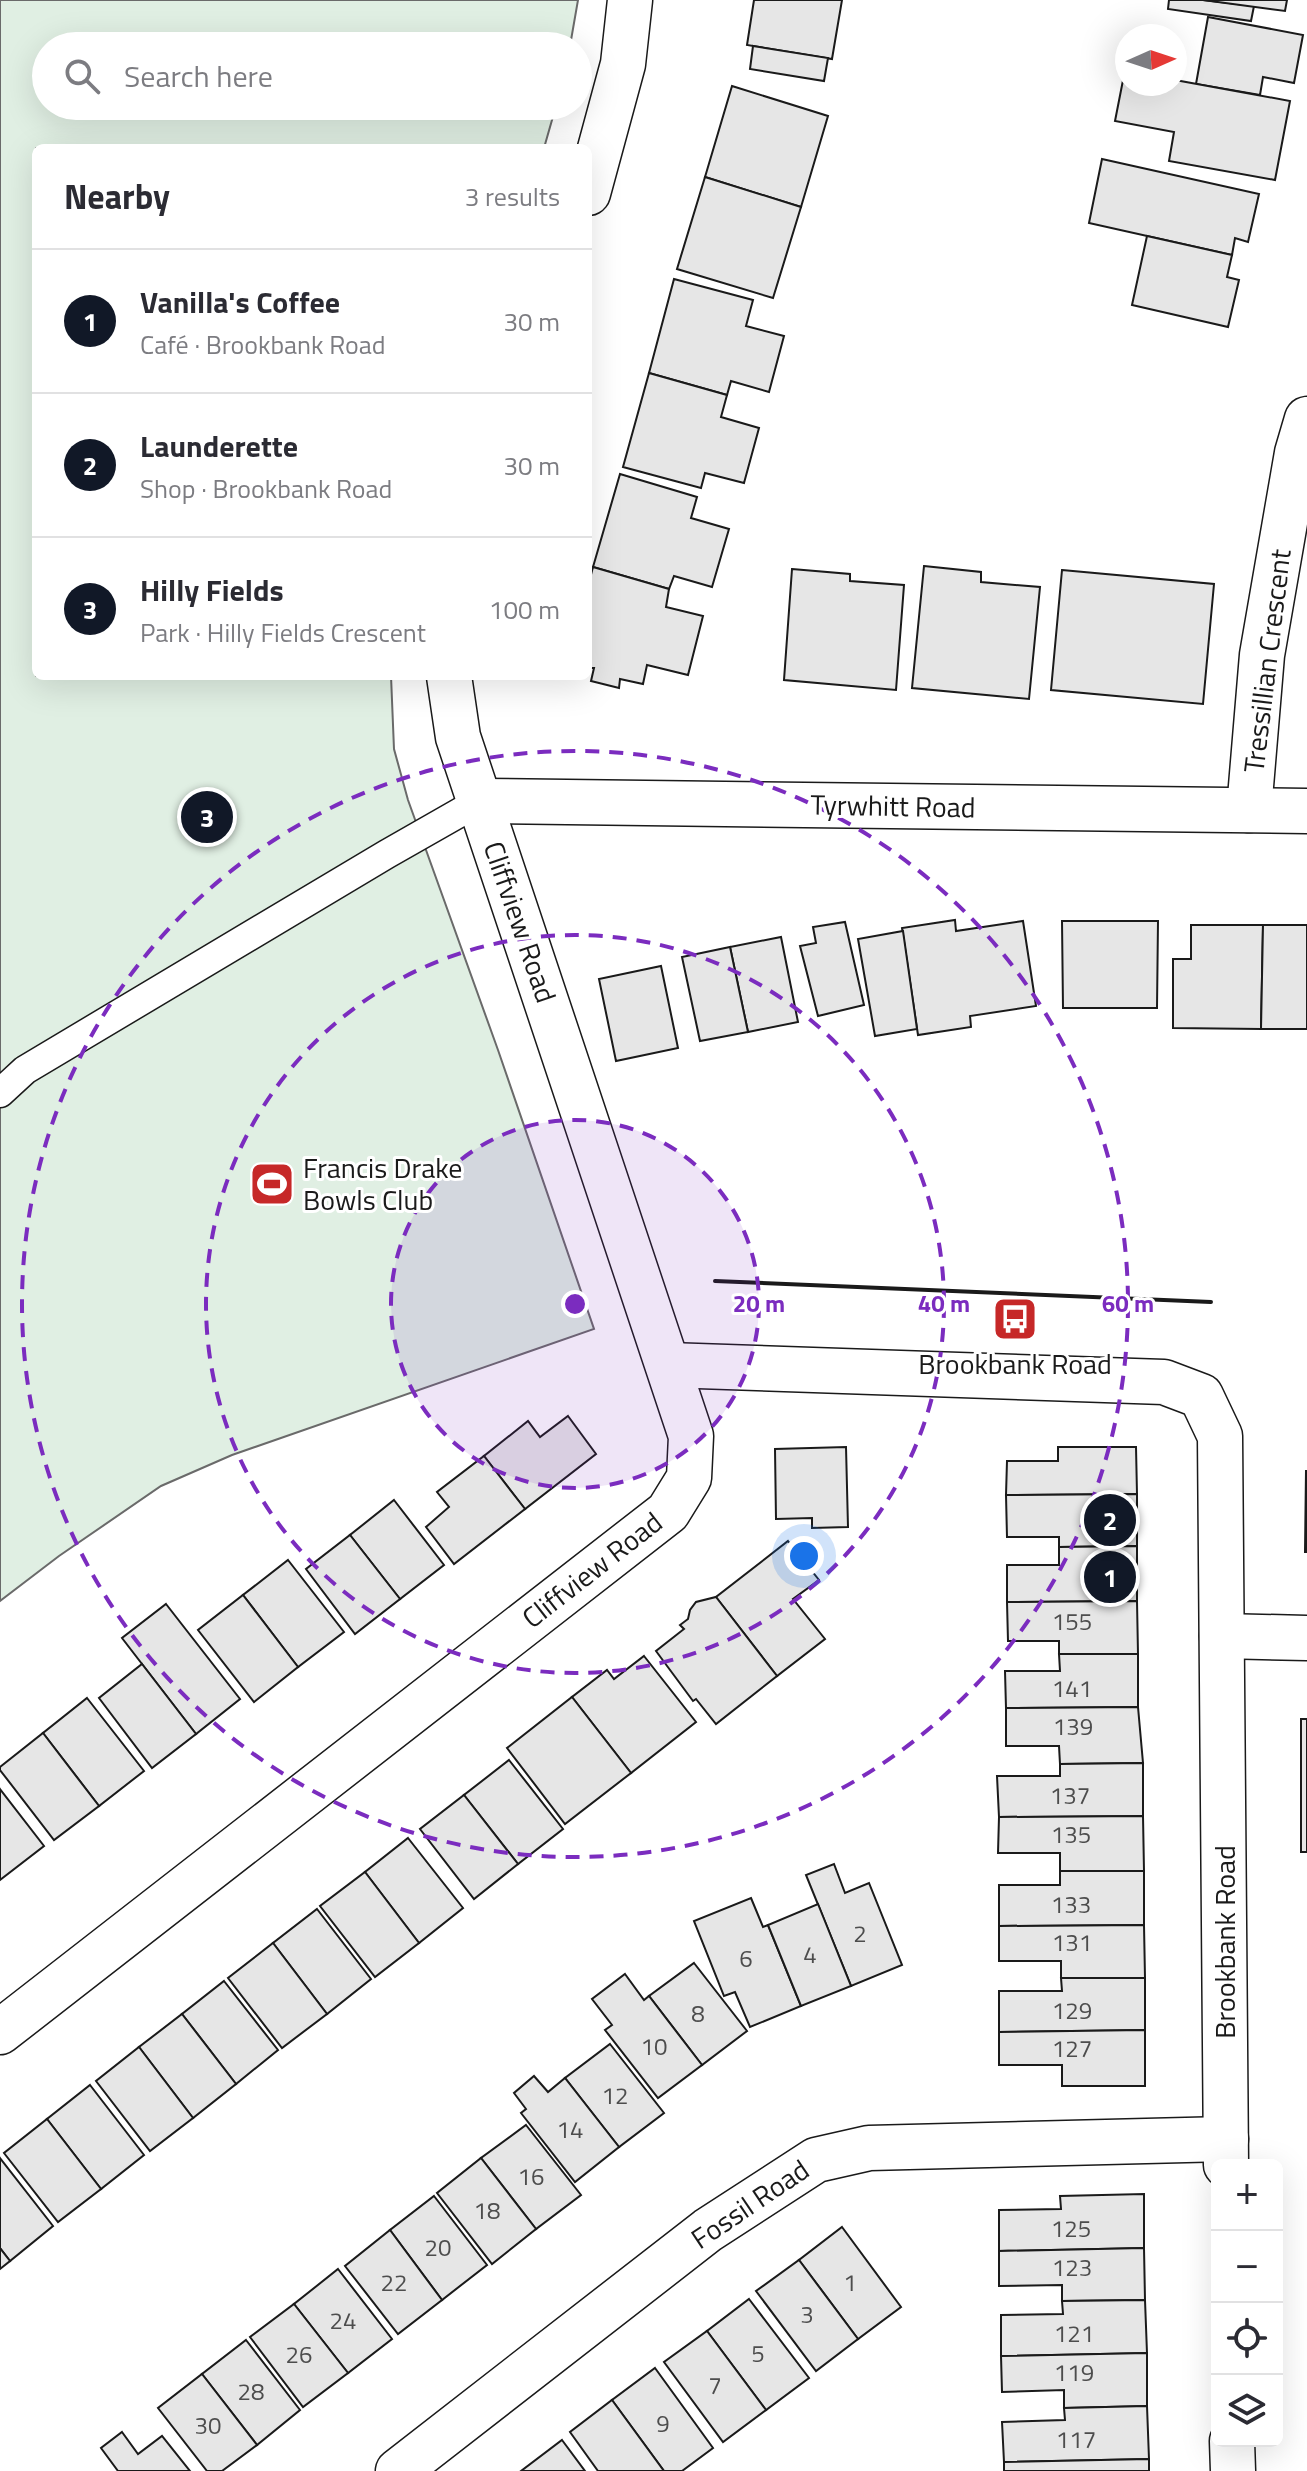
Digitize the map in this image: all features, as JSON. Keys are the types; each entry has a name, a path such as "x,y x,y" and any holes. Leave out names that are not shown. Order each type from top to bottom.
{"street":[{"path":"592,178 623,64 630,0"},
{"name":"Tressillian Crescent","path":"1249,810 1262,655 1297,453 1307,419"},
{"name":"Cliffview Road","path":"0,2032 668,1512 689,1478 691,1436 458,737 450,680"},
{"name":"Tyrwhitt Road","path":"480,801 1307,811"},
{"name":"Brookbank Road","path":"668,1365 1164,1382 1201,1396 1220,1436 1226,2152"},
{"path":"1222,1636 1307,1638"},
{"name":"Fossil Road","path":"398,2471 708,2230 816,2160 869,2148 918,2146 1226,2152"},
{"path":"1232,2447 1233,2471"}],"lane":[{"path":"0,1093 25,1070 480,801"}],"green space":[{"path":"0,0 578,0 572,32 32,32 32,120 552,120 545,144 32,144 32,680 391,680 394,749 408,800 594,1329 232,1455 161,1486 0,1601"}],"building":[{"path":"754,0 842,0 832,59 747,45"},
{"path":"1169,0 1254,6 1251,21 1168,9"},
{"path":"1203,0 1287,0 1285,11"},
{"path":"1208,17 1303,35 1294,83 1263,77 1260,95 1196,84"},
{"path":"753,46 828,58 824,81 750,69"},
{"path":"1187,82 1290,101 1275,180 1169,161 1174,132 1115,121 1120,96 1187,96"},
{"path":"732,86 828,116 801,207 705,177"},
{"path":"1102,159 1259,194 1248,242 1235,238 1232,255 1089,223"},
{"path":"705,177 801,207 773,298 677,269"},
{"path":"1147,236 1232,255 1227,277 1239,280 1228,327 1132,305"},
{"path":"674,279 753,300 746,326 784,336 769,392 731,381 727,395 649,373"},
{"path":"649,373 727,395 721,417 759,428 744,483 705,473 701,488 623,467"},
{"path":"620,474 697,497 691,518 729,529 712,587 674,576 669,589 593,567"},
{"path":"924,566 981,572 981,582 1040,587 1029,699 912,688"},
{"path":"593,567 669,589 666,607 703,616 688,675 647,665 643,684 620,679 619,688 591,681 594,668"},
{"path":"792,569 850,574 850,581 904,585 896,690 784,680"},
{"path":"1062,570 1214,584 1203,704 1051,690"},
{"path":"955,920 956,931 1023,921 1036,1006 970,1016 971,1027 918,1035 902,928"},
{"path":"1062,921 1158,921 1157,1008 1063,1008"},
{"path":"845,922 864,1005 818,1016 800,946 816,943 813,927"},
{"path":"1191,925 1263,925 1261,1029 1173,1028 1173,959 1191,959"},
{"path":"1263,925 1307,925 1307,1029 1261,1029"},
{"path":"903,931 917,1029 875,1036 858,939"},
{"path":"781,937 798,1022 748,1032 730,947"},
{"path":"730,947 748,1032 700,1041 682,957"},
{"path":"661,966 678,1048 616,1061 599,979"},
{"path":"568,1416 596,1454 525,1509 484,1456 528,1421 540,1437"},
{"path":"846,1447 848,1527 812,1528 812,1518 776,1519 775,1449"},
{"path":"1058,1447 1136,1447 1137,1494 1006,1495 1007,1461 1058,1461"},
{"path":"484,1456 525,1509 454,1564 426,1527 449,1507 437,1492"},
{"path":"1306,1471 1307,1552 1305,1552"},
{"path":"1137,1494 1137,1546 1059,1547 1059,1537 1007,1537 1006,1495"},
{"path":"394,1500 444,1565 400,1599 350,1535"},
{"path":"350,1535 400,1599 355,1634 306,1569"},
{"path":"788,1541 819,1580 793,1599 825,1639 777,1676 716,1597"},
{"path":"1137,1546 1137,1601 1007,1602 1007,1565 1059,1565 1059,1547"},
{"path":"288,1560 344,1632 298,1667 243,1595"},
{"path":"243,1595 298,1667 254,1702 198,1630"},
{"path":"716,1597 777,1676 716,1724 696,1699 693,1701 656,1651 684,1629 680,1625 688,1619 696,1602"},
{"path":"1137,1601 1138,1654 1059,1654 1059,1641 1008,1641 1007,1602"},
{"path":"166,1604 240,1699 196,1734 122,1638"},
{"path":"1059,1654 1138,1654 1138,1707 1006,1708 1005,1671 1060,1671"},
{"path":"644,1656 696,1722 631,1773 572,1697 607,1670 614,1679"},
{"path":"142,1664 196,1734 152,1768 99,1698"},
{"path":"572,1697 631,1773 565,1824 507,1748"},
{"path":"87,1698 144,1771 99,1806 43,1733"},
{"path":"1138,1707 1143,1763 1060,1764 1059,1746 1006,1746 1006,1708"},
{"path":"1301,1719 1307,1719 1307,1852 1301,1852"},
{"path":"43,1733 99,1806 54,1840 0,1770"},
{"path":"509,1760 563,1829 518,1864 464,1795"},
{"path":"1143,1763 1143,1816 999,1817 997,1776 1060,1776 1060,1764"},
{"path":"0,1789 44,1846 0,1880"},
{"path":"464,1795 518,1864 474,1899 420,1829"},
{"path":"1143,1816 1144,1871 1060,1871 1060,1853 998,1853 999,1817"},
{"path":"408,1838 463,1908 419,1943 365,1872"},
{"path":"834,1864 845,1893 869,1883 902,1965 851,1986 806,1875"},
{"path":"1060,1871 1144,1871 1144,1925 999,1926 999,1885 1060,1885"},
{"path":"365,1872 419,1943 375,1977 320,1906"},
{"path":"751,1898 763,1927 768,1925 801,2006 750,2027 735,1992 724,1996 694,1921"},
{"path":"818,1904 851,1986 801,2006 768,1925"},
{"path":"317,1909 371,1979 327,2014 273,1943"},
{"path":"1144,1925 1145,1978 1061,1978 1061,1961 999,1961 999,1926"},
{"path":"273,1943 327,2014 282,2048 228,1978"},
{"path":"694,1963 747,2031 702,2065 649,1996"},
{"path":"625,1974 644,2000 649,1996 702,2065 658,2098 605,2030 612,2025 592,1999"},
{"path":"1061,1978 1145,1978 1145,2030 999,2032 999,1991 1062,1991"},
{"path":"224,1981 278,2050 236,2084 182,2014"},
{"path":"182,2014 236,2084 193,2118 139,2047"},
{"path":"1145,2030 1145,2086 1062,2086 1062,2065 999,2065 999,2032"},
{"path":"610,2044 664,2113 619,2147 565,2078"},
{"path":"139,2047 193,2118 150,2151 96,2081"},
{"path":"534,2076 548,2092 565,2078 619,2147 575,2182 521,2113 526,2109 514,2093"},
{"path":"90,2085 144,2155 101,2189 47,2119"},
{"path":"47,2119 101,2189 58,2222 4,2153"},
{"path":"526,2125 581,2195 536,2229 481,2158"},
{"path":"0,2158 53,2226 10,2261 0,2248"},
{"path":"481,2158 536,2229 492,2264 437,2193"},
{"path":"1144,2194 1144,2248 999,2251 999,2210 1061,2209 1060,2196"},
{"path":"434,2196 487,2265 442,2300 390,2230"},
{"path":"842,2227 901,2307 858,2339 799,2260"},
{"path":"390,2230 442,2300 398,2334 345,2266"},
{"path":"0,2248 10,2261 0,2269"},
{"path":"1144,2248 1145,2300 1062,2301 1062,2285 999,2286 999,2251"},
{"path":"799,2260 858,2339 816,2371 756,2291"},
{"path":"338,2269 392,2339 348,2373 294,2304"},
{"path":"749,2299 809,2378 766,2410 707,2331"},
{"path":"1145,2300 1147,2353 1001,2356 1001,2315 1063,2314 1062,2301"},
{"path":"294,2304 348,2373 303,2407 250,2337"},
{"path":"707,2331 766,2410 723,2442 664,2362"},
{"path":"246,2340 300,2410 257,2445 202,2374"},
{"path":"1147,2353 1147,2406 1064,2408 1064,2390 1002,2392 1001,2356"},
{"path":"655,2368 713,2448 682,2471 664,2471 612,2400"},
{"path":"202,2374 257,2445 222,2471 207,2471 158,2408"},
{"path":"612,2400 664,2471 598,2471 570,2432"},
{"path":"1147,2406 1149,2459 1004,2462 1002,2422 1065,2420 1064,2408"},
{"path":"122,2432 138,2454 162,2436 190,2471 118,2471 101,2448"},
{"path":"562,2440 585,2471 521,2471"},
{"path":"1149,2459 1149,2471 1004,2471 1004,2462"}],"wall":[{"path":"715,1281 1211,1302"}],"place":[{"name":"Hilly Fields","path":"207,817"},
{"name":"Francis Drake Bowls Club","path":"272,1184"},
{"name":"Brookbank Road","path":"1015,1319"},
{"name":"Launderette","path":"1110,1520"},
{"name":"Vanilla's Coffee","path":"1110,1577"}]}
